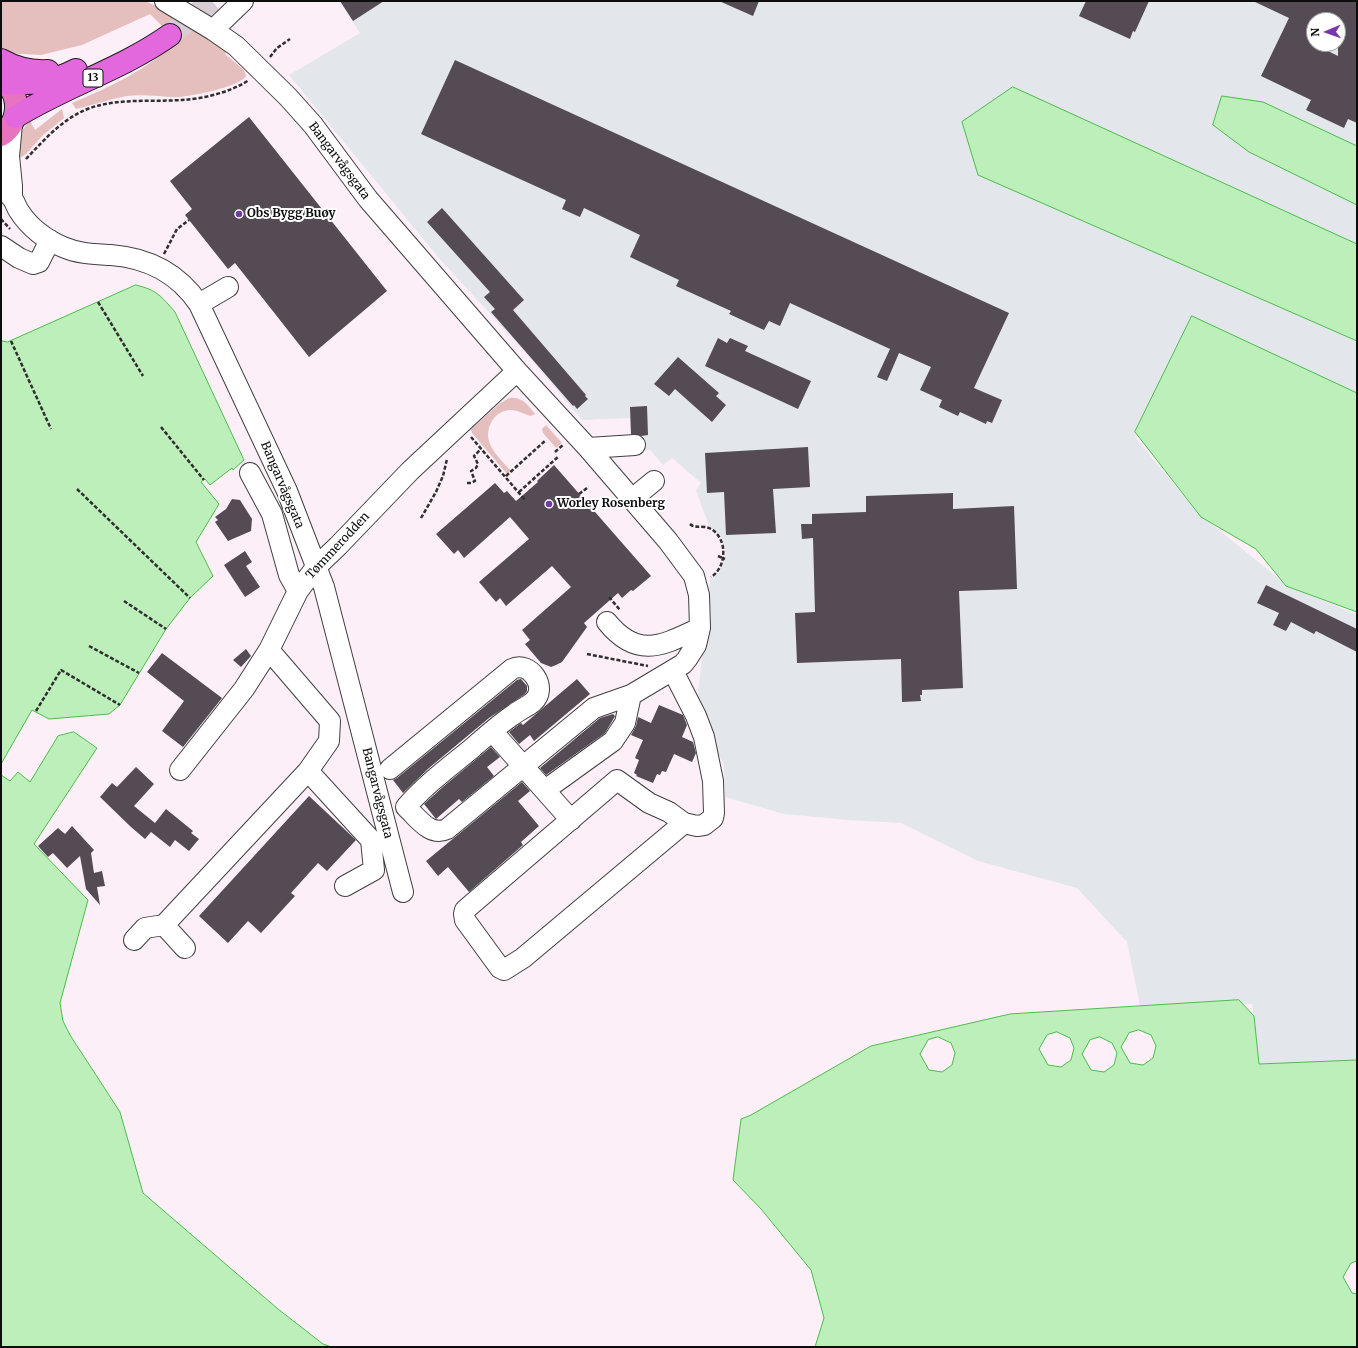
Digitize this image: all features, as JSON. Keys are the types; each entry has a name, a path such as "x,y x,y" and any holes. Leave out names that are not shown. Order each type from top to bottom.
{"highway":[{"name":"13","path":"3,82 29,84 57,78 166,29 155,46 108,71 51,96 33,106 9,126"},
{"name":"13","path":"1,60 13,66 35,72 56,71 66,68 82,68"}],"main road":[{"path":"3,82 11,90 15,100 16,110 9,126"}],"street":[{"name":"Bangarvågsgata","path":"165,1 214,30 236,46 288,97 313,125 368,199 517,371 588,448 663,534 694,576 699,595 700,628 696,645 683,664 631,695 594,708 522,766 460,819 442,831 428,828 406,807 425,787 492,732"},
{"path":"214,30 243,1"},
{"name":"Bangarvågsgata","path":"9,126 8,156 12,186 6,192 29,223 50,240 76,252 136,258 158,266 183,284 199,304 287,491 328,599 403,892"},
{"path":"1,246 19,258 33,264 39,262 50,240"},
{"path":"199,304 228,287"},
{"name":"Tømmerodden","path":"180,770 244,689 269,650 298,591 316,567 410,471 463,433 517,371"},
{"path":"588,448 635,445"},
{"path":"250,473 272,514 289,575 298,591"},
{"path":"632,499 654,481"},
{"path":"607,622 615,632 627,640 641,645 655,646 670,642 700,628"},
{"path":"134,940 146,928 164,926 308,771 329,741 330,721 269,650"},
{"path":"390,769 512,669 521,667 529,670 539,684 540,690 538,697 533,702 513,714 492,732 571,820"},
{"path":"673,671 696,716 708,754 713,781 713,818 704,825 697,826 684,823 668,812 649,803 617,780 465,910 465,920 500,968 504,970 523,958 684,823"},
{"path":"545,790 613,741 625,723 631,695"},
{"path":"308,771 371,840 374,870 346,886"},
{"path":"164,926 185,948"}],"path":[{"path":"267,62 277,48 290,39"},
{"path":"24,161 61,124 69,118 90,108 119,102 182,100 208,96 245,83 254,76"},
{"path":"163,258 177,228 190,220"},
{"path":"98,302 143,376"},
{"path":"11,341 51,429"},
{"path":"161,427 204,480"},
{"path":"463,433 473,439"},
{"path":"463,433 473,439 525,500"},
{"path":"505,476 546,440"},
{"path":"555,452 565,444"},
{"path":"467,483 475,481 471,471 476,468 478,464 474,456 481,449"},
{"path":"421,518 441,481 448,455"},
{"path":"519,492 559,456"},
{"path":"579,494 587,488"},
{"path":"77,489 190,598"},
{"path":"690,524 693,527 707,527 719,535 724,549 723,562 714,575 706,580"},
{"path":"718,556 724,559"},
{"path":"124,601 166,629"},
{"path":"89,646 139,673"},
{"path":"587,654 648,667"},
{"path":"36,711 60,670 120,705"}],"shaded area":[{"path":"1,1 145,1 187,24 227,51 225,54 244,70 246,76 234,84 192,95 176,97 133,95 76,109 72,103 128,77 153,61 177,41 150,14 82,45 41,55 3,53 1,51"},
{"path":"339,1 1357,1 1357,394 1196,320 1135,437 1198,513 1288,586 1357,615 1357,1060 1259,1064 1252,1004 1140,1006 1127,942 1077,888 978,861 901,823 784,814 725,797 724,765 697,704 710,580 720,571 726,553 721,536 709,526 696,491 701,483 672,458 663,465 650,450 636,451 631,436 630,418 582,420 526,353 438,257 289,75 360,33"},
{"path":"1013,87 1357,244 1357,341 978,175 962,122"},
{"path":"1222,96 1263,102 1357,146 1357,205 1249,152 1213,125"},
{"path":"62,109 64,118 43,135 26,154 14,162 15,150 19,136 30,121 35,130"},
{"path":"136,285 149,289 158,294 175,312 244,460 233,470 232,468 210,485 205,479 201,482 219,504 196,542 213,576 190,598 166,629 120,705 109,714 49,719 32,710 1,764 1,338 2,341 7,342"},
{"path":"1192,316 1357,393 1357,612 1286,586 1256,549 1201,517 1135,432"},
{"path":"509,398 518,398 527,404 535,414 531,416 513,410 504,411 491,422 488,439 497,455 511,471 507,474 472,433 471,429 499,404"},
{"path":"546,425 562,443 556,448 543,433 542,429"},
{"path":"74,732 97,748 34,844 88,900 60,1003 63,1021 70,1035 120,1112 143,1193 278,1309 323,1344 332,1347 1,1347 1,775 10,781 18,772 30,782 58,736"},
{"path":"1239,1000 1254,1016 1259,1064 1357,1060 1357,1261 1351,1263 1343,1277 1352,1293 1357,1294 1357,1347 815,1347 824,1318 811,1270 761,1209 733,1180 741,1119 751,1115 871,1046 1010,1014","holes":["1139,1030 1151,1035 1156,1046 1153,1058 1143,1065 1130,1063 1121,1047 1129,1033","1057,1032 1070,1038 1074,1048 1071,1060 1061,1067 1048,1065 1039,1049 1047,1035","938,1037 951,1043 955,1053 952,1065 942,1072 929,1070 920,1054 928,1040","1100,1037 1112,1043 1117,1053 1114,1065 1104,1072 1091,1070 1082,1054 1090,1040"]}],"building":[{"path":"340,1 384,1 353,21"},
{"path":"719,1 759,1 753,16"},
{"path":"1086,1 1149,1 1135,32 1133,31 1130,39 1079,16"},
{"path":"1253,1 1357,1 1357,123 1348,119 1344,128 1306,110 1311,100 1261,76 1289,18"},
{"path":"455,60 1009,313 974,388 1002,400 992,423 987,421 986,424 960,412 958,416 939,407 942,400 920,390 931,367 899,353 887,381 877,377 890,349 790,303 780,326 769,321 764,330 729,314 731,311 676,286 679,280 630,257 640,235 584,208 580,217 562,209 566,200 421,134"},
{"path":"249,117 387,291 309,357 235,263 228,269 185,215 192,209 170,181"},
{"path":"442,208 524,300 513,310 588,399 577,409 491,312 495,309 484,297 490,292 427,222"},
{"path":"718,338 727,343 730,338 748,346 745,351 811,381 798,409 705,366"},
{"path":"678,357 719,393 716,396 726,405 712,422 675,389 669,396 654,384"},
{"path":"647,406 648,435 641,436 631,434 630,407"},
{"path":"808,447 810,487 773,489 776,533 726,535 724,492 707,493 705,453"},
{"path":"554,465 651,576 622,598 618,593 584,623 587,627 562,662 551,667 541,663 525,644 530,640 522,630 571,587 552,566 506,606 500,598 496,602 479,582 529,539 510,517 464,558 458,550 454,554 436,534 495,483 504,493 507,491 516,501 538,482 537,481"},
{"path":"953,493 953,509 1014,506 1017,589 959,591 963,688 922,690 922,695 920,695 921,701 902,702 901,659 797,663 795,613 815,612 813,538 802,539 801,524 812,524 812,514 866,512 866,496"},
{"path":"232,499 240,500 252,519 251,531 228,541 215,522 218,520 215,517 226,509"},
{"path":"245,551 252,562 246,566 260,587 245,597 224,565"},
{"path":"1266,585 1357,629 1357,652 1316,631 1314,634 1291,622 1286,631 1273,625 1279,613 1257,603"},
{"path":"246,649 251,656 241,667 233,660"},
{"path":"162,653 222,698 183,747 162,731 184,701 147,672"},
{"path":"521,679 527,686 527,691 525,694 489,718 429,768 403,793 393,780 517,680"},
{"path":"577,679 590,694 534,741 530,735 519,744 509,732 521,723 523,725"},
{"path":"659,705 683,715 687,725 682,737 693,742 696,753 692,762 674,754 666,772 662,771 660,775 657,774 653,783 636,776 637,775 634,773 639,760 635,758 643,740 631,735 636,726 638,717 651,723"},
{"path":"613,714 615,716 605,733 546,775 540,768 600,718"},
{"path":"491,747 500,757 487,767 494,776 462,802 459,799 436,819 424,804"},
{"path":"136,767 154,784 134,806 155,823 166,809 193,831 191,833 199,839 189,851 175,840 170,847 151,832 145,839 100,797 112,783 117,787"},
{"path":"522,782 530,791 518,801 539,826 521,842 523,845 469,892 448,867 438,876 426,861"},
{"path":"309,796 356,840 327,871 318,863 291,893 295,896 261,933 248,921 228,943 199,916"},
{"path":"72,826 94,850 91,853 94,873 102,871 105,886 97,887 100,905 86,889 80,856 67,868 53,853 48,857 38,846 58,828 65,834"}],"tunnel":[{"path":"170,35 212,1"}],"place":[{"name":"Obs Bygg Buøy","path":"239,214"},
{"name":"Worley Rosenberg","path":"549,504"}]}
